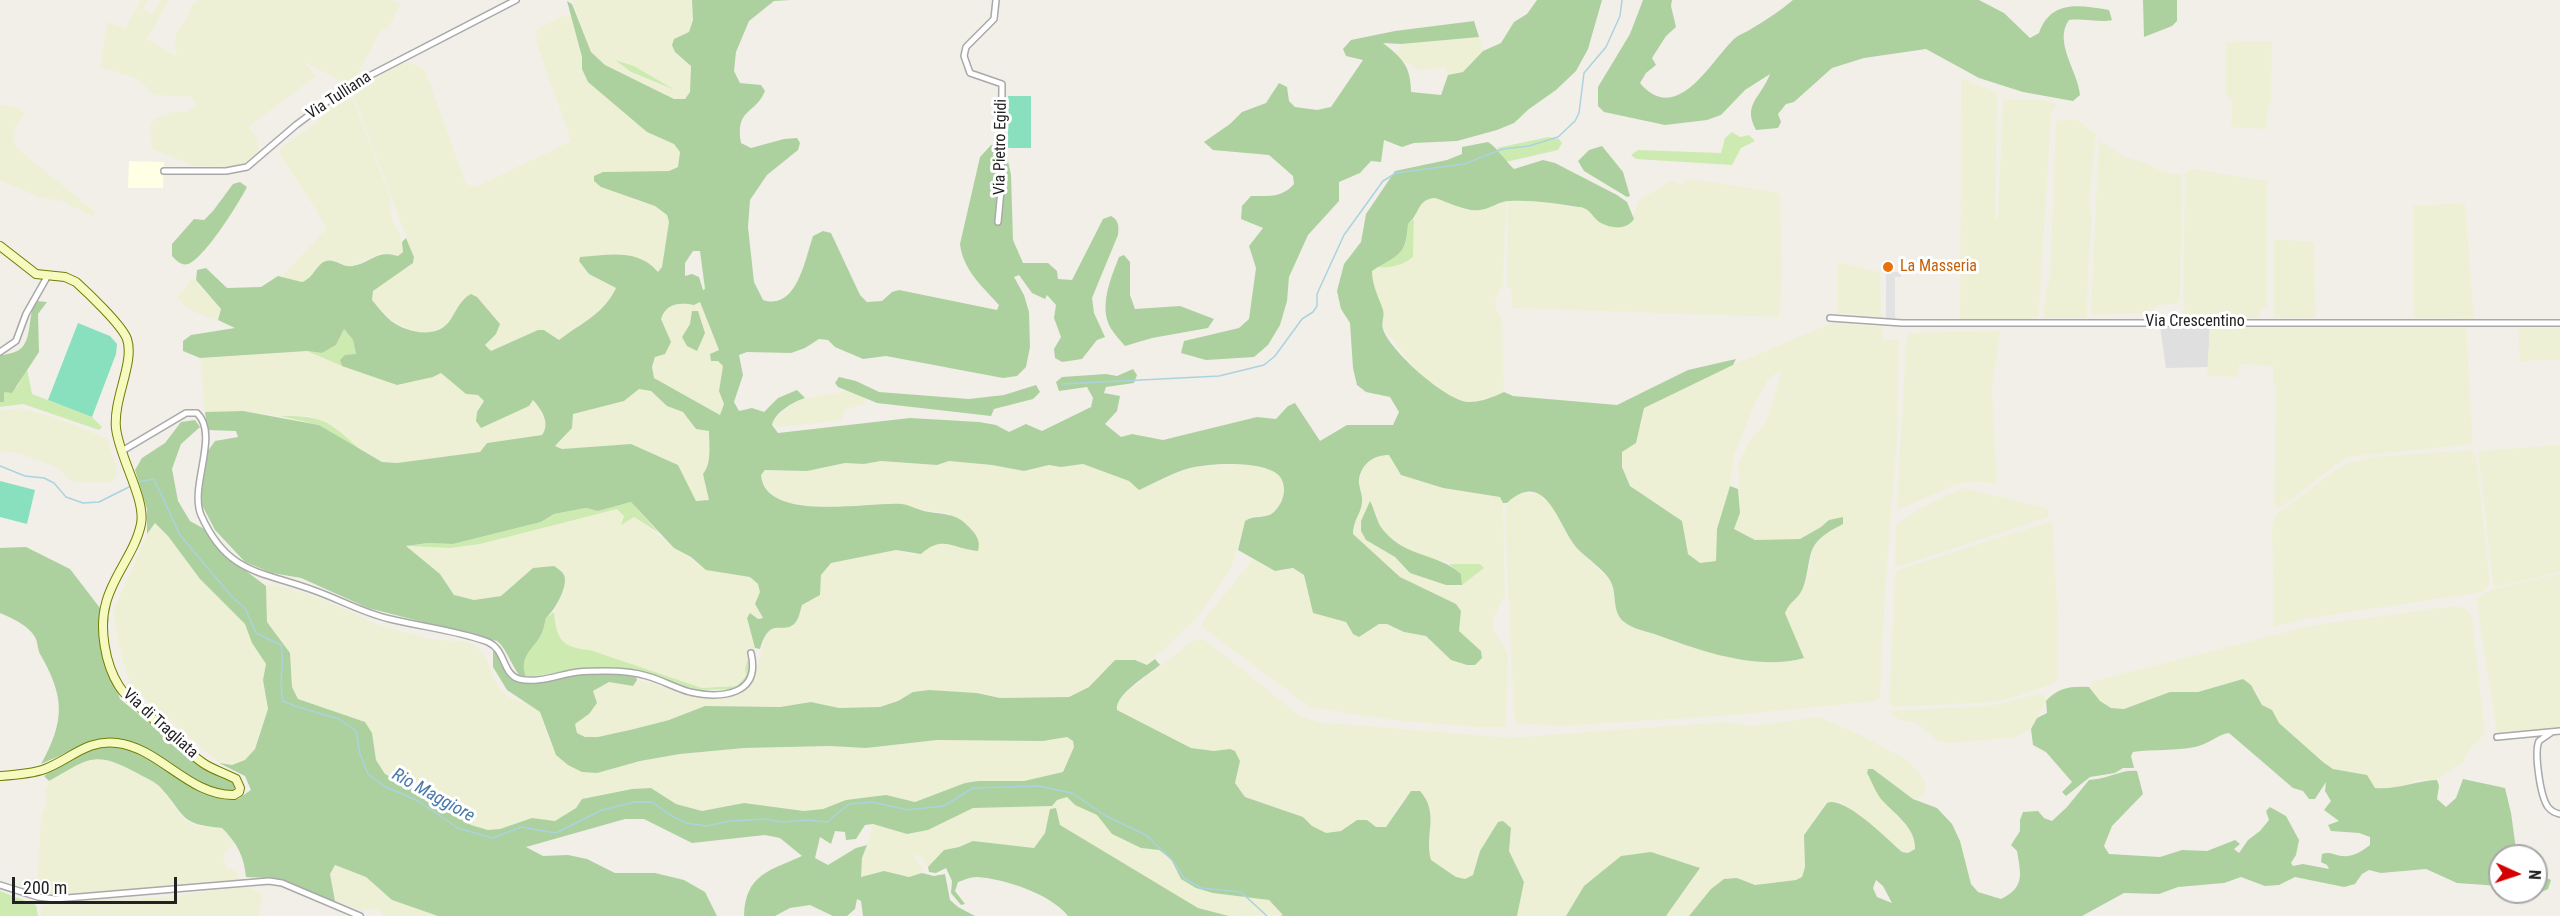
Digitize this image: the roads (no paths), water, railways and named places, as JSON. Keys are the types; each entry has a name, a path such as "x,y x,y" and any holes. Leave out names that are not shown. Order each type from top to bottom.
{"street":[{"name":"Via Tulliana","path":"164,171 226,171 247,167 302,120 344,89 516,0"},
{"name":"Via Pietro Egidi","path":"996,0 994,19 966,47 963,54 970,72 1002,84 1001,190 998,222"},
{"name":"Via di Tragliata","path":"0,246 27,269 47,277 65,277 76,282 126,337 128,358 116,411 116,429 142,512 140,528 109,592 104,611 105,638 112,672 127,696 193,755 216,770 236,779 239,790 236,794 230,795 208,789 140,749 116,742 87,746 43,770 0,776"},
{"path":"0,352 16,341 26,314 47,277"},
{"name":"Via Crescentino","path":"1830,318 1840,321 1918,323 2560,323"},
{"path":"122,451 186,413 197,413 201,420 205,441 198,495 199,508 215,539 242,566 252,572 311,589 379,616 488,642 498,649 509,672 516,678 530,680 579,672 631,672 661,680 689,692 727,693 741,690 749,683 753,670 751,653"},
{"path":"2497,737 2560,731"},
{"path":"2552,732 2539,741 2535,753 2546,804 2552,812 2560,814"},
{"path":"0,885 32,896 55,899 273,881 360,916"}],"waterway":[{"path":"1062,384 1219,376 1264,365 1275,356 1302,319 1313,312 1317,306 1317,294 1344,235 1383,181 1396,173 1464,164 1503,149 1529,146 1558,137 1575,121 1579,113 1584,73 1606,47 1620,16 1622,0"},
{"name":"Rio Maggiore","path":"0,466 25,476 44,478 54,483 66,497 83,503 99,502 131,486"},
{"name":"Rio Maggiore","path":"138,482 154,479 180,535 233,598 245,608 256,633 281,645 283,701 339,719 356,731 360,754 368,774 384,786 418,801 458,828 492,838 521,827 556,833 602,810 635,802 652,802 686,823 706,826 730,821 765,819 782,822 808,820 827,822 849,804 872,802 908,810 944,806 973,788 1038,786 1072,793 1106,816 1146,835 1173,861 1184,878 1201,888 1241,892 1267,916"}],"place":[{"name":"La Masseria","path":"1888,267"}]}
